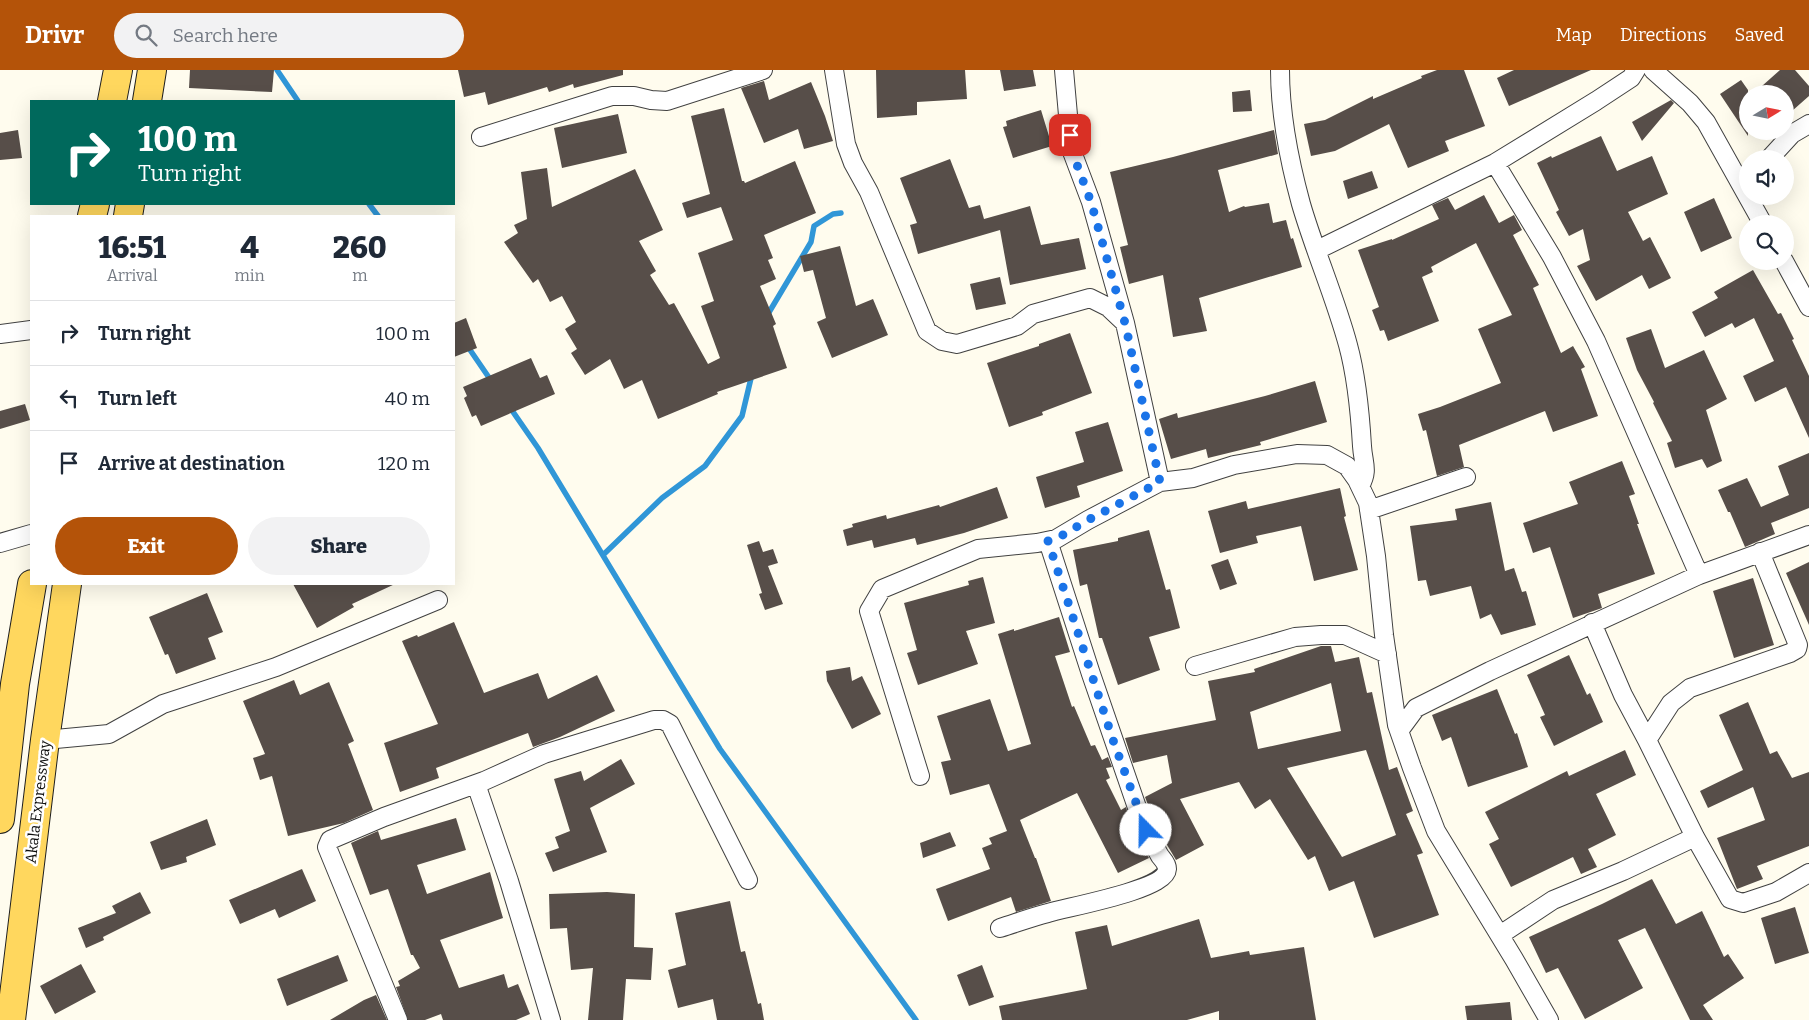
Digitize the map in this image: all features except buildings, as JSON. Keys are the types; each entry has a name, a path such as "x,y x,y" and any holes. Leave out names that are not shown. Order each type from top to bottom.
{"main road":[{"path":"112,100 118,70"},
{"path":"147,100 152,70"},
{"path":"0,819 15,684 32,585"},
{"name":"Akala Expressway","path":"11,1020 45,740 67,585"},
{"path":"15,684 52,688"}],"street":[{"path":"834,70 846,144 852,163 868,192 927,331 942,341 957,344 1017,326 1032,314 1090,298 1108,307 1125,323"},
{"path":"1064,70 1071,149 1091,202 1125,323 1160,482"},
{"path":"1280,70 1284,134 1301,204 1348,346 1359,402 1366,469 1365,478 1360,486"},
{"path":"1317,250 1495,163 1596,101 1630,78 1636,70"},
{"path":"1653,70 1690,103 1706,122 1739,175"},
{"path":"481,137 612,96 634,96 667,101 755,71"},
{"path":"1777,150 1792,134 1809,124"},
{"path":"1495,163 1552,257 1596,341 1699,575"},
{"path":"1789,270 1809,307"},
{"path":"0,334 30,330"},
{"path":"1332,458 1362,445"},
{"path":"920,776 869,611 882,588 978,549 1056,539 1160,482 1193,478 1234,465 1297,454 1327,455 1346,466 1360,486 1368,504 1386,654 1399,730 1436,831 1500,935 1549,1020"},
{"path":"1369,510 1466,477"},
{"path":"0,543 30,534"},
{"path":"1399,730 1416,708 1490,671 1699,575 1809,535"},
{"path":"1000,928 1050,912 1097,902 1149,885 1166,874 1167,870 1167,864 1151,841 1141,819 1048,541"},
{"path":"1647,740 1671,703 1690,688 1797,649 1798,644 1760,552"},
{"path":"45,740 110,734 163,704 276,667 438,600"},
{"path":"1592,623 1623,695 1695,837 1730,899 1743,903 1776,892 1809,873"},
{"path":"1195,666 1296,637 1321,635 1346,635 1386,654"},
{"path":"1394,705 1416,708"},
{"path":"398,1020 327,847 330,840 384,817 476,784 544,754 654,720 662,720 670,724 748,880"},
{"path":"476,784 509,881 551,1020"},
{"path":"1500,935 1553,900 1623,871 1695,837"}],"waterway":[{"path":"277,70 297,100"},
{"path":"370,205 377,215"},
{"path":"768,314 811,242 814,226 833,214 841,213"},
{"path":"466,344 492,382"},
{"path":"603,555 662,498 705,466 742,416 752,374"},
{"path":"509,406 538,448 720,749 916,1020"}],"route":[{"path":"1070,135 1071,149 1091,202 1125,323 1160,482 1056,539 1048,541 1113,740 1146,830"}]}
